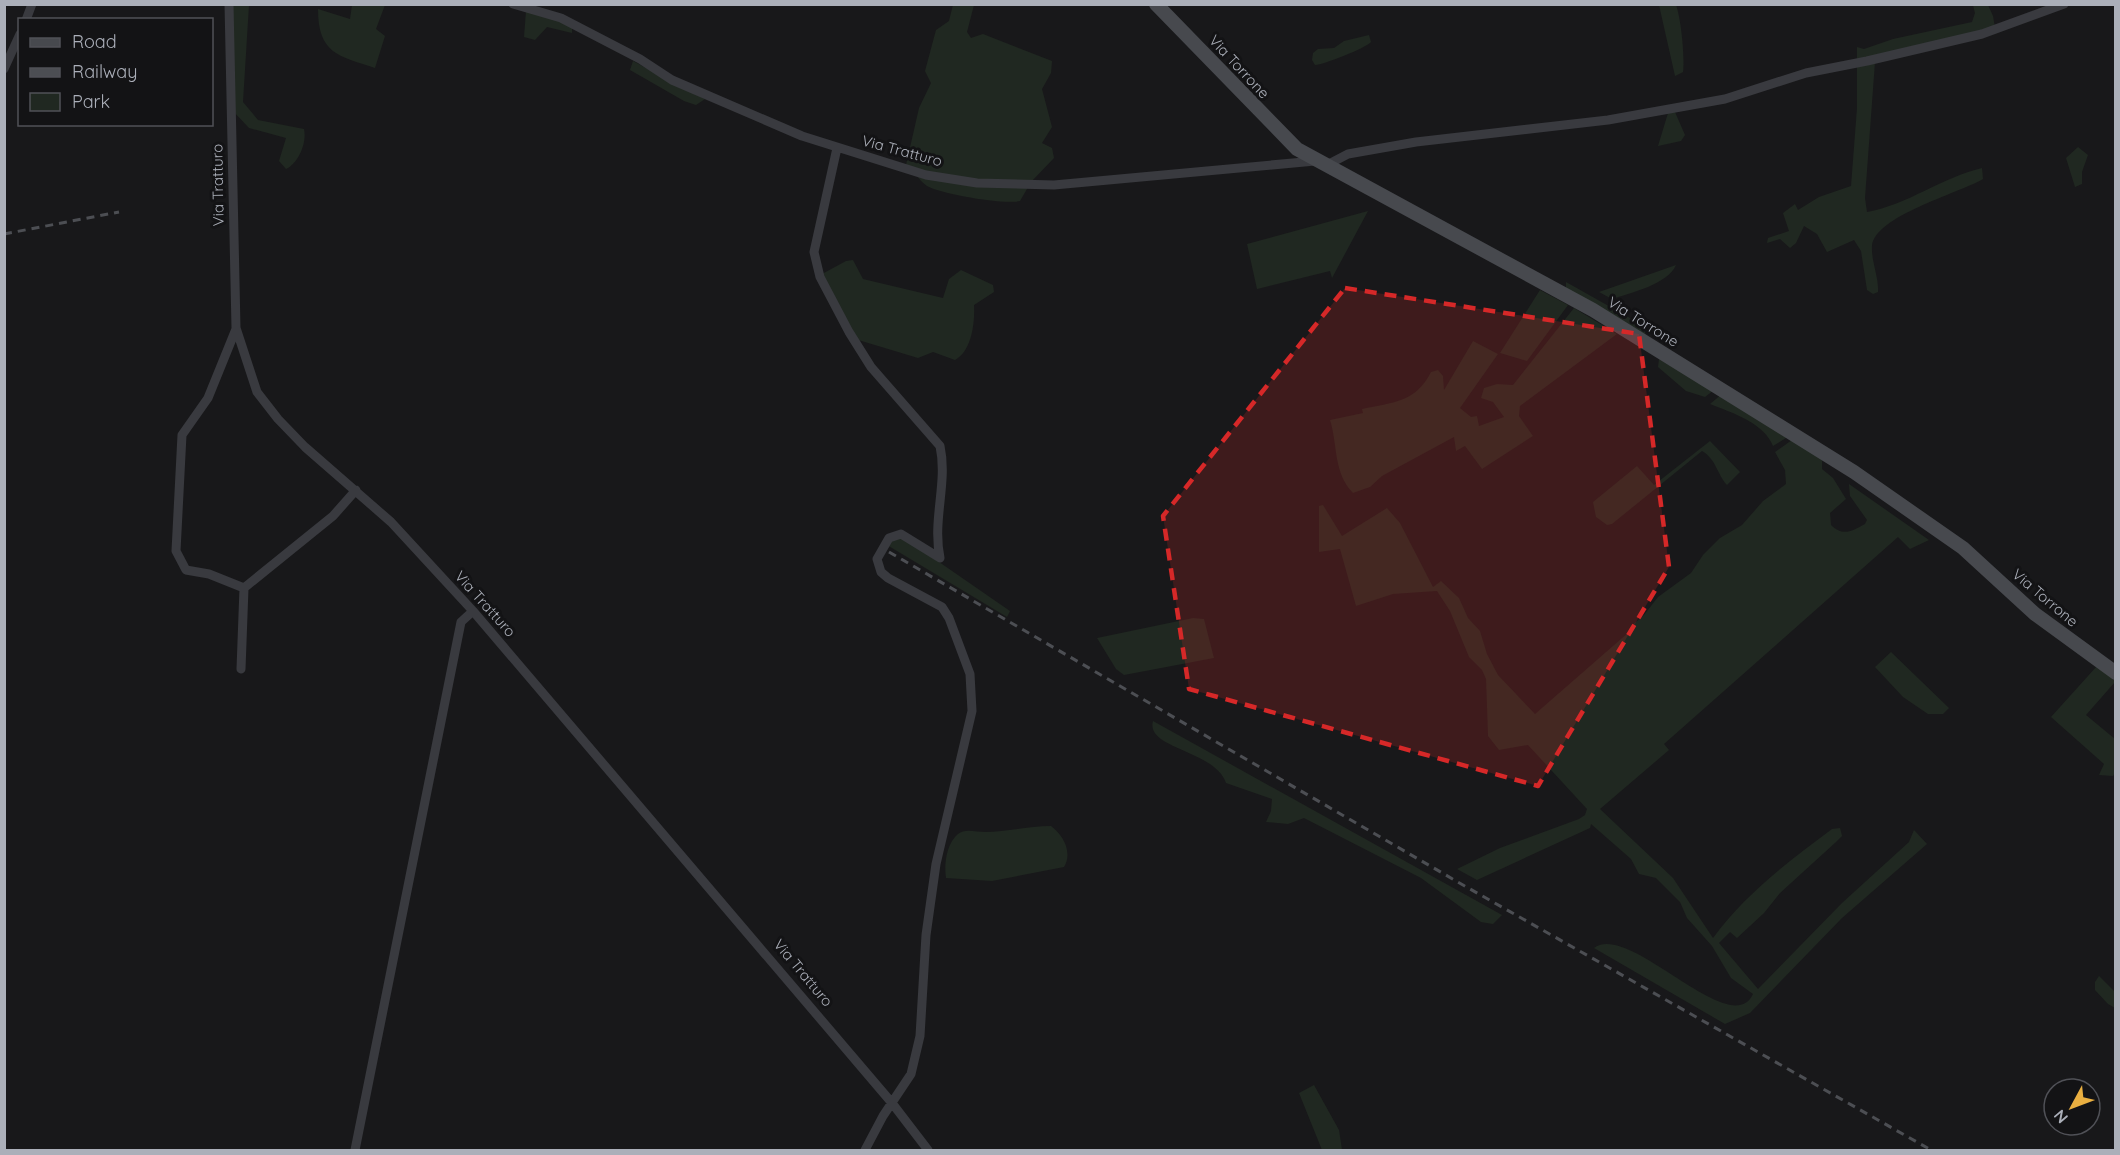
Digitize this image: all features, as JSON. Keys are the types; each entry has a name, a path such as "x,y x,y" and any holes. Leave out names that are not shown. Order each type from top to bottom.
{"main road":[{"name":"Via Torrone","path":"1156,4 1282,137 1320,163 1409,208 1593,310 1854,472 1963,548 2035,614 2115,673"}],"street":[{"name":"Via Tratturo","path":"229,4 236,328 257,392 278,419 305,447 391,522 472,611 892,1103 928,1150"},
{"name":"Via Tratturo","path":"513,4 561,18 640,59 672,80 802,136 926,175 1011,186 1054,185 1320,163 1348,154 1416,142 1608,120 1725,99 1806,73 1867,62 1982,34 2064,4"},
{"path":"4,69 18,38"},
{"path":"837,148 814,252 820,277 849,333 871,367 940,446 943,461 936,537 940,558 901,534 889,538 877,559 881,572 888,579 942,607 949,618 970,674 972,711 962,747 933,887 926,935 920,1036 910,1074 865,1150"},
{"path":"236,328 208,398 182,435 176,551 186,570 209,574 244,588"},
{"path":"226,357 246,364"},
{"path":"241,669 244,588 333,516 356,490"},
{"path":"355,1150 461,622 472,611"}],"highlighted area":[{"path":"1345,288 1639,334 1669,567 1538,786 1189,689 1163,516"}],"green space":[{"path":"231,5 249,5 243,102 258,120 304,129 301,152 295,162 286,169 279,161 286,138 249,128 233,111"},
{"path":"352,5 385,5 376,29 385,36 375,68 341,56 333,51 322,36 318,9 350,19"},
{"path":"953,5 974,5 967,32 971,38 983,34 1052,61 1051,73 1042,89 1052,127 1042,143 1052,148 1054,158 1031,182 1020,201 987,200 934,189 918,178 913,168 906,165 919,108 931,83 925,71 936,30 949,21"},
{"path":"1659,5 1676,5 1678,11 1683,72 1675,76"},
{"path":"1973,5 1988,5 1995,28 1875,62 1865,198 1867,212 1896,203 1982,168 1983,179 1919,207 1887,225 1877,235 1872,252 1878,292 1873,294 1867,290 1861,251 1854,240 1827,252 1817,234 1804,226 1796,243 1790,248 1780,239 1767,243 1768,238 1789,231 1783,213 1795,204 1798,210 1819,197 1851,186 1857,108 1857,47 1864,49 1893,39 1972,22 1975,13"},
{"path":"526,11 572,25 572,33 547,27 535,40 524,37"},
{"path":"1369,35 1371,42 1353,52 1315,65 1312,60 1313,53 1318,49 1334,48 1344,41"},
{"path":"633,61 705,99 696,105 684,101 630,70"},
{"path":"1675,112 1685,135 1681,141 1658,146 1668,113"},
{"path":"2078,147 2088,155 2082,172 2082,184 2075,187 2066,158"},
{"path":"1368,211 1332,278 1330,271 1257,289 1247,244"},
{"path":"853,260 863,279 943,298 949,279 961,270 993,285 994,292 974,305 971,336 961,356 955,360 933,352 918,358 855,339 822,274 846,261"},
{"path":"1676,265 1672,272 1657,283 1638,291 1612,299 1599,292"},
{"path":"1566,282 1646,327 1644,338 1566,290"},
{"path":"1540,290 1568,305 1527,361 1500,353"},
{"path":"1574,308 1617,334 1520,406 1519,416 1533,436 1482,469 1465,446 1456,451 1454,437 1382,476 1370,487 1353,493 1339,468 1330,420 1363,413 1362,409 1402,400 1418,390 1431,372 1438,370 1443,376 1444,390 1473,341 1498,354 1460,408 1471,417 1477,416 1479,426 1504,417 1493,402 1481,398 1484,388 1497,384 1513,385"},
{"path":"1659,359 1714,390 1705,397 1686,391 1658,367"},
{"path":"1722,394 1789,436 1773,446 1763,431 1755,425 1738,415 1710,404"},
{"path":"1792,440 1822,459 1822,469 1833,478 1846,499 1830,513 1831,525 1835,529 1844,532 1852,531 1865,524 1867,520 1850,496 1849,484 1929,540 1910,549 1898,537 1664,744 1669,750 1600,809 1673,878 1713,938 1739,907 1768,879 1832,829 1840,828 1842,836 1780,893 1764,913 1737,938 1730,932 1719,943 1758,989 1842,903 1909,842 1914,830 1927,844 1842,918 1750,1013 1725,1024 1594,948 1610,944 1631,951 1702,993 1724,1003 1741,1005 1753,994 1731,978 1712,946 1687,918 1680,902 1656,878 1639,874 1631,859 1591,824 1590,828 1477,880 1457,869 1500,848 1579,819 1585,815 1587,809 1528,745 1499,750 1488,736 1486,679 1482,670 1469,657 1450,611 1437,591 1393,594 1356,606 1340,549 1319,552 1319,506 1323,505 1342,536 1387,508 1400,523 1433,587 1441,581 1459,598 1468,618 1480,631 1487,654 1498,675 1535,714 1629,632 1630,627 1644,615 1658,597 1691,573 1703,555 1720,538 1742,525 1763,501 1786,484 1785,470 1775,452"},
{"path":"1710,441 1740,472 1727,485 1713,462 1702,451 1612,524 1607,525 1596,517 1593,502 1637,466 1654,485"},
{"path":"900,535 1010,611 1007,617 887,545"},
{"path":"1193,618 1204,619 1214,658 1124,675 1116,669 1097,638"},
{"path":"1891,652 1949,708 1943,714 1928,714 1903,697 1875,667"},
{"path":"2097,666 2115,679 2115,682 2086,715 2115,739 2115,773 2113,776 2099,775 2104,764 2051,717"},
{"path":"1153,721 1502,915 1493,924 1481,922 1421,878 1304,818 1288,824 1266,822 1271,811 1272,799 1226,783 1209,763 1159,738 1153,730"},
{"path":"1051,826 1059,834 1067,850 1067,861 1064,867 992,881 946,878 948,849 954,838 961,832 993,832"},
{"path":"2099,976 2115,992 2115,1008 2095,990 2095,982"},
{"path":"1314,1085 1339,1130 1342,1150 1322,1150 1299,1093"}],"railway":[{"path":"4,234 119,212"},
{"path":"889,552 1463,885 1931,1150"}]}
